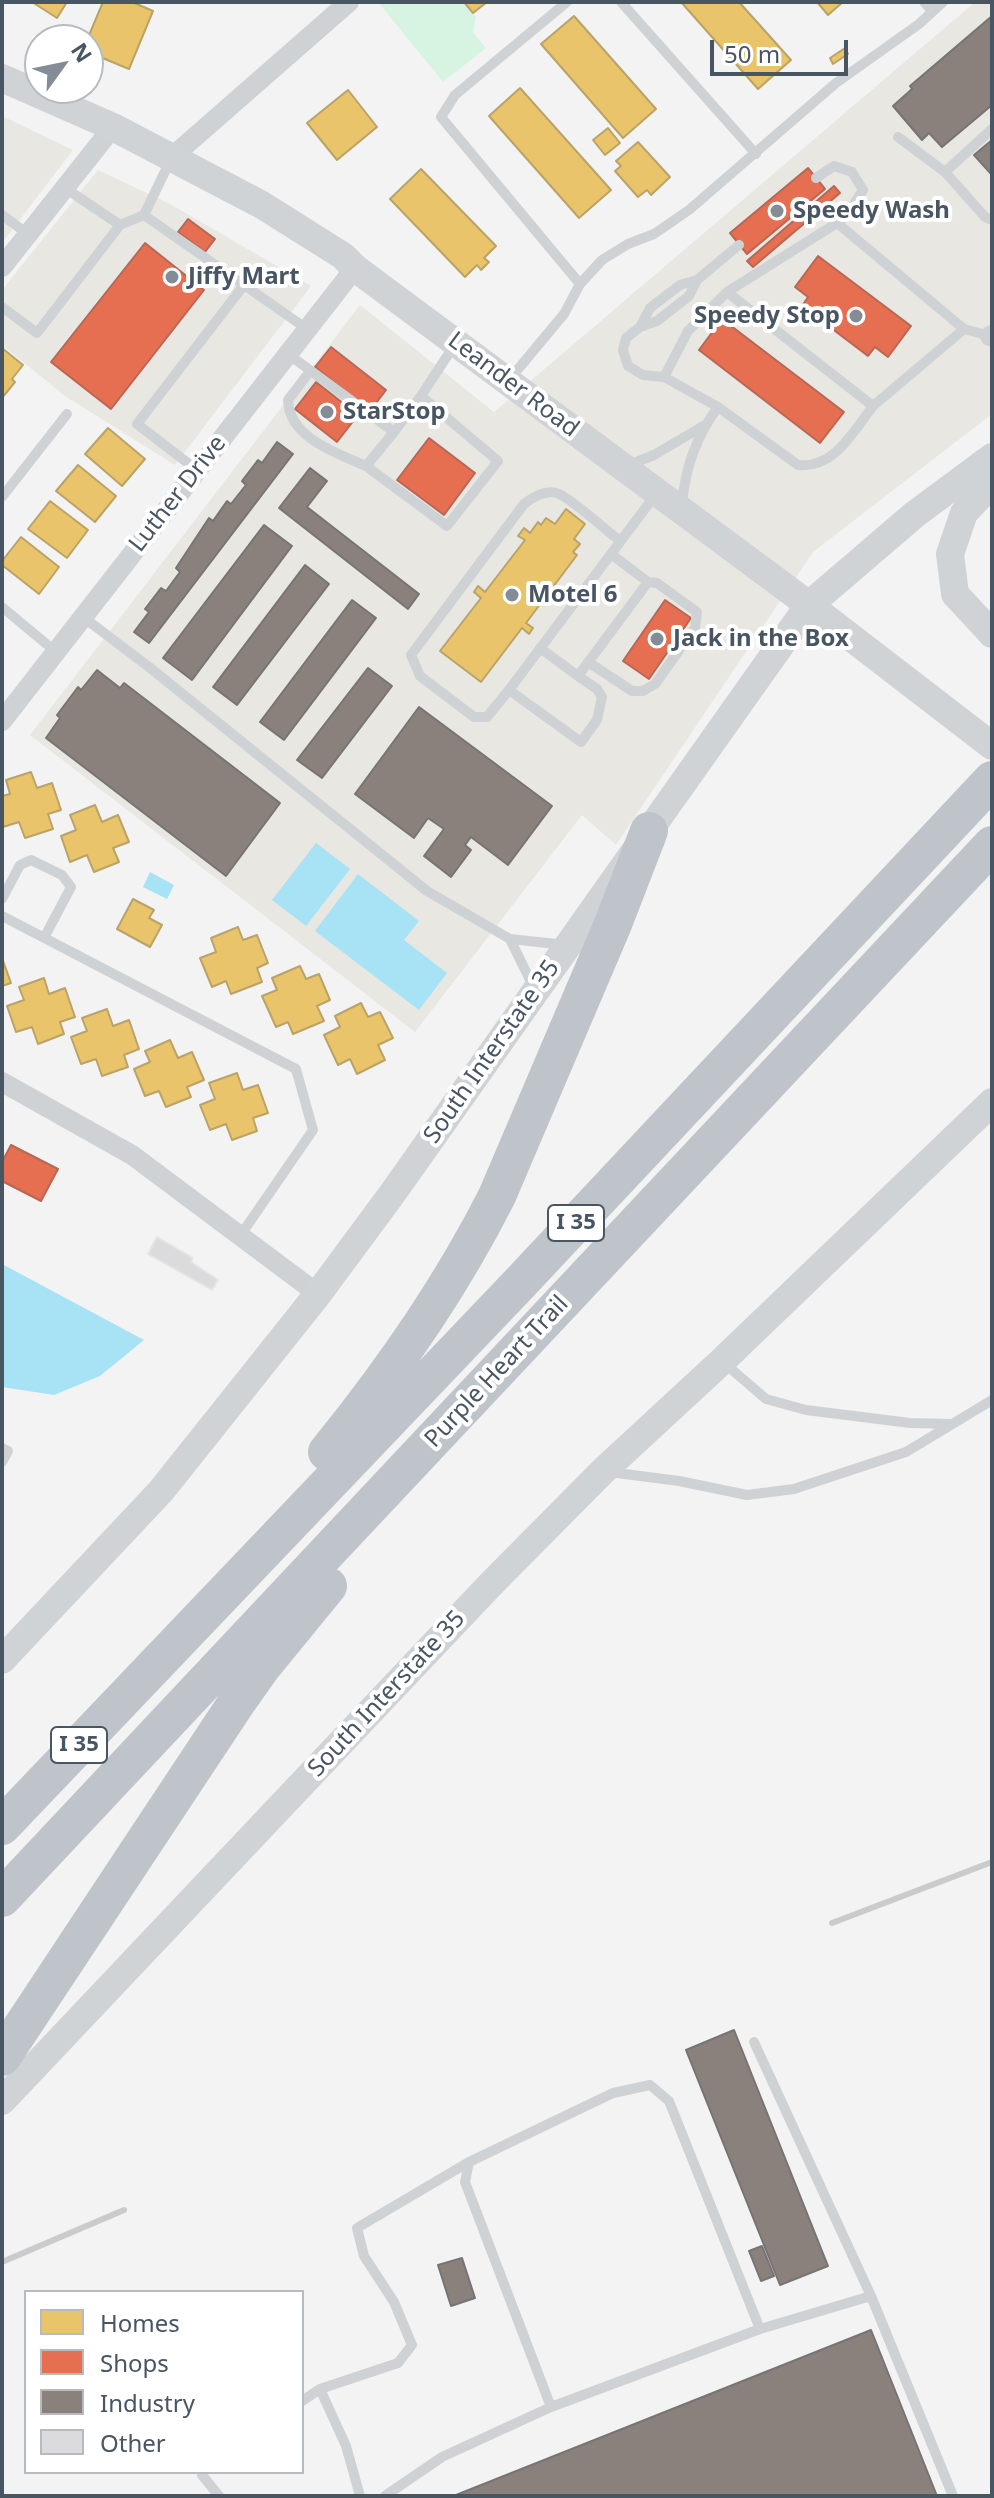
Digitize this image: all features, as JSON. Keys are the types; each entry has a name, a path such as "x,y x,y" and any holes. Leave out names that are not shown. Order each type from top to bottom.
{"highway":[{"path":"817,963 946,798 992,749"},
{"name":"Purple Heart Trail","path":"2,1826 530,1272 992,780"},
{"path":"155,1663 176,1615 322,1458 390,1373 449,1285 497,1196 613,924 649,831"},
{"name":"Purple Heart Trail","path":"2,1898 992,845"},
{"path":"2,2057 261,1668 334,1578 628,1260 755,1097"}],"main road":[{"name":"Leander Road","path":"2,78 172,157 262,205 343,256 355,268 809,605 992,749"},
{"name":"South Interstate 35","path":"2,1660 161,1491 318,1294 809,605 914,515 992,457"},
{"path":"991,633 955,594 950,554 964,513 992,483"},
{"name":"South Interstate 35","path":"2,2101 491,1584 603,1471 992,1102"}],"street":[{"path":"172,157 349,2"},
{"path":"2,267 113,127"},
{"name":"Luther Drive","path":"2,721 355,268"},
{"path":"2,1082 132,1155 318,1294"}],"lane":[{"path":"567,2 455,95 441,117 580,284"},
{"path":"621,2 756,154"},
{"path":"924,2 932,11"},
{"path":"508,381 564,314 580,284 602,260 628,244 654,234 689,210 836,83 943,2"},
{"path":"945,172 992,129"},
{"path":"898,137 945,172 985,217 992,220"},
{"path":"2,307 37,333 120,225 144,215 172,157"},
{"path":"664,377 688,331 727,292 837,223 847,215 863,190 852,172 834,166 816,178"},
{"path":"65,188 120,225"},
{"path":"2,215 28,234"},
{"path":"144,215 307,329"},
{"path":"837,223 964,329 991,336"},
{"path":"739,245 697,280 680,285 650,308 640,327 626,338 623,350 628,366 643,375 664,377 718,407 798,465 812,467 831,458 873,406 964,329"},
{"path":"197,470 137,424 244,285"},
{"path":"727,292 873,406"},
{"path":"366,466 421,396 456,343"},
{"path":"288,354 394,432"},
{"path":"310,371 288,400 291,416 300,430 327,448 366,466 447,526 498,461 421,396"},
{"path":"681,510 684,477 705,425 718,407"},
{"path":"2,497 67,414"},
{"path":"624,468 654,455 705,425"},
{"path":"620,541 559,493 542,493 532,497 411,655 420,676 474,717 487,717 509,690 657,492"},
{"path":"588,662 632,691 643,691 655,684 695,628 697,612 657,583 648,582 611,554"},
{"path":"578,676 648,582"},
{"path":"2,607 56,652"},
{"path":"83,617 427,891 510,939 568,945"},
{"path":"509,690 581,742 597,720 603,705 602,697 597,689 540,648"},
{"path":"2,899 20,865 31,860 62,875 71,887 44,938"},
{"path":"2,916 296,1069 313,1130 240,1236"},
{"path":"510,939 535,990"},
{"path":"722,1361 766,1399 806,1410 910,1423 953,1424"},
{"path":"603,1471 679,1481 747,1495 794,1489 906,1452 992,1400"},
{"path":"2,1448 8,1451 2,1462"},
{"path":"754,2042 871,2296 953,2496"},
{"path":"304,2400 320,2389 398,2363 412,2345 394,2302 364,2256 357,2228 469,2162 613,2093 650,2085 669,2101 760,2329"},
{"path":"469,2162 465,2182 551,2407"},
{"path":"385,2496 442,2457 551,2407 760,2329 871,2296"},
{"path":"320,2389 346,2446 360,2496"},
{"path":"203,2474 219,2496"}],"shaded area":[{"path":"975,2 992,2 992,414 813,552 616,845 582,815 415,1032 30,735 360,305 494,412"},
{"path":"2,116 73,150 2,243"},
{"path":"98,170 172,205 311,286 175,465 65,396 2,345 2,290"}],"green space":[{"path":"378,2 464,2 476,17 473,32 486,48 443,82"}],"water":[{"path":"316,843 350,869 306,926 272,900"},
{"path":"150,872 174,885 167,899 143,887"},
{"path":"358,874 419,921 404,940 447,973 419,1010 315,931"},
{"path":"2,1264 144,1340 100,1376 54,1395 2,1387"}],"building: Homes":[{"path":"32,2 67,2 57,18"},
{"path":"103,2 132,2 153,11 129,69 104,59 104,24 94,24"},
{"path":"464,2 487,2 473,13"},
{"path":"681,2 739,2 791,60 758,89"},
{"path":"817,2 843,2 828,15"},
{"path":"574,16 656,109 623,138 541,44"},
{"path":"845,48 848,54 833,64 830,58"},
{"path":"520,88 611,190 579,218 489,116"},
{"path":"348,90 377,127 337,160 307,123"},
{"path":"608,128 620,143 605,155 593,140"},
{"path":"638,142 670,177 651,195 647,190 638,197 615,171 621,166 616,161"},
{"path":"421,169 496,246 484,258 489,262 481,270 477,265 465,277 390,199"},
{"path":"2,348 23,365 2,398"},
{"path":"108,428 145,459 122,486 85,454"},
{"path":"78,465 116,496 95,522 56,491"},
{"path":"50,501 88,530 67,558 28,529"},
{"name":"Motel 6","path":"566,509 585,524 574,539 580,544 573,552 577,555 526,623 533,628 529,634 522,628 481,682 440,651 481,598 474,592 478,586 485,592 525,540 518,536 524,528 530,533 538,522 541,525 546,518 555,524"},
{"path":"21,537 59,567 39,594 2,565"},
{"path":"31,772 37,788 52,783 61,810 48,814 53,829 25,838 19,822 3,827 2,796 10,794 6,780"},
{"path":"95,805 102,822 118,815 129,842 113,848 119,862 94,872 87,855 70,862 61,836 76,830 70,815"},
{"path":"133,899 154,910 149,918 162,925 150,947 117,929"},
{"path":"238,927 243,940 257,935 268,963 257,968 262,982 231,994 226,981 212,987 200,958 216,952 211,938"},
{"path":"2,958 11,983 2,986"},
{"path":"300,966 306,979 319,974 330,1000 317,1006 324,1021 293,1034 288,1022 276,1027 262,996 277,990 272,978"},
{"path":"44,978 49,994 65,988 75,1017 60,1022 64,1034 38,1044 32,1027 16,1032 7,1006 24,1000 19,987"},
{"path":"361,1003 368,1017 380,1012 393,1038 378,1045 385,1060 357,1074 350,1059 338,1065 324,1035 340,1027 335,1016"},
{"path":"107,1009 113,1026 129,1020 139,1049 124,1055 128,1067 102,1076 96,1059 81,1064 71,1037 87,1031 82,1018"},
{"path":"170,1040 178,1058 192,1052 204,1080 187,1087 191,1097 166,1107 159,1091 145,1096 134,1069 150,1062 145,1051"},
{"path":"237,1073 243,1090 258,1085 268,1113 253,1118 257,1131 232,1140 226,1124 210,1130 200,1105 215,1099 209,1083"}],"building: Shops":[{"name":"Speedy Wash","path":"808,168 825,189 747,254 730,233"},
{"path":"834,186 840,193 753,267 747,261"},
{"path":"188,219 215,239 205,252 178,232"},
{"path":"145,243 204,290 111,409 51,362"},
{"name":"Speedy Stop","path":"818,256 911,326 888,357 875,347 868,356 802,306 808,297 795,287"},
{"name":"Speedy Stop","path":"722,319 844,412 820,443 699,350"},
{"path":"331,347 386,390 370,411 315,367"},
{"name":"StarStop","path":"316,382 358,415 337,442 295,409"},
{"path":"429,438 475,473 444,515 397,480"},
{"name":"Jack in the Box","path":"665,600 691,618 649,679 623,661"},
{"path":"11,1145 58,1169 41,1201 2,1181 2,1162"}],"building: Industry":[{"path":"992,16 992,105 942,147 929,133 922,140 893,106 912,89 910,86"},
{"path":"992,140 992,175 974,155"},
{"path":"277,442 293,454 149,643 134,632 149,612 145,609 161,588 166,591 180,572 176,568 209,518 213,521 227,501 231,504 246,485 242,481 258,460 262,463"},
{"path":"310,468 327,481 307,507 419,594 408,609 279,508"},
{"path":"264,525 292,546 192,680 163,658"},
{"path":"305,565 329,584 237,705 213,687"},
{"path":"352,600 376,618 284,740 260,722"},
{"path":"368,668 392,686 322,778 297,760"},
{"path":"97,670 120,688 124,683 280,803 226,876 46,738 60,718 57,715 78,687 81,690"},
{"path":"419,707 552,806 508,865 471,837 465,845 471,850 451,877 424,856 444,829 428,818 414,838 355,794"},
{"path":"734,2030 828,2266 780,2285 686,2050"},
{"path":"762,2246 774,2276 761,2281 749,2251"},
{"path":"462,2258 475,2298 451,2306 438,2265"},
{"path":"871,2330 937,2496 456,2495"}],"building: Other":[{"path":"157,1237 193,1258 191,1262 218,1280 212,1290 148,1254"}],"railway":[{"path":"832,1923 992,1862"},
{"path":"2,2262 124,2210"}],"place":[{"name":"Speedy Wash","path":"777,211"},
{"name":"Jiffy Mart","path":"172,277"},
{"name":"Speedy Stop","path":"856,316"},
{"name":"StarStop","path":"327,412"},
{"name":"Motel 6","path":"512,595"},
{"name":"Jack in the Box","path":"657,639"}]}
